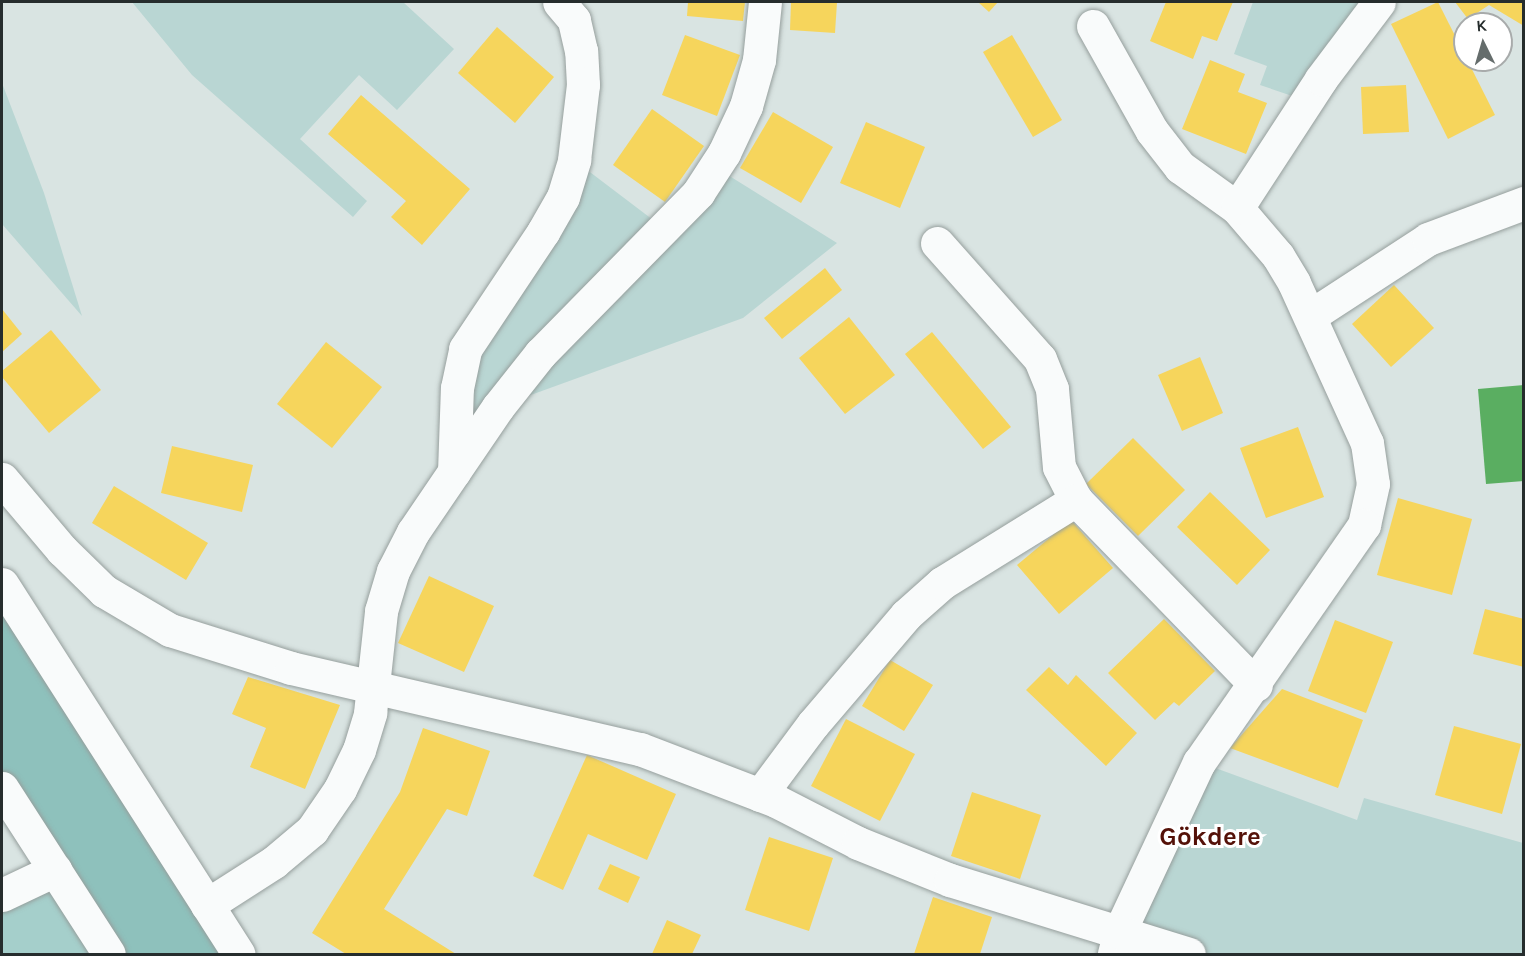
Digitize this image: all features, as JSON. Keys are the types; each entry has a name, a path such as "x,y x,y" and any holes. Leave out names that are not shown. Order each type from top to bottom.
{"street":[{"path":"454,472 457,388 465,349 543,232 563,197 574,160 583,85 581,51 574,20 559,2"},
{"path":"207,905 274,862 312,830 340,789 359,750 374,688 381,611 393,571 413,532 540,354 698,193 724,153 746,106 759,60 765,2"},
{"path":"1237,208 1321,79 1379,2"},
{"path":"1093,26 1152,131 1180,167 1237,208 1278,256 1310,316 1367,443 1373,484 1364,525 1256,685 1199,762 1117,943"},
{"path":"1310,316 1428,239 1524,203"},
{"path":"937,243 1040,359 1052,389 1059,467 1077,500 1256,685"},
{"path":"4,487 62,550 104,591 139,615 216,648 374,688 640,749 760,795 858,843 1117,943 1190,954"},
{"path":"760,795 813,724 906,615 942,583 1077,500"},
{"path":"2,584 239,954"},
{"path":"2,788 109,954"},
{"path":"2,895 55,870"}],"shaded area":[{"path":"132,2 403,2 454,49 397,110 359,75 300,139 367,201 353,217 192,75"},
{"path":"1253,2 1379,2 1307,101 1260,85 1267,66 1234,54"},
{"path":"2,83 44,193 82,316 2,224"},
{"path":"574,160 665,229 715,167 837,243 743,318 498,407 454,428 457,388"},
{"path":"2,584 239,954 109,954 2,788"},
{"path":"1199,762 1357,820 1364,798 1523,843 1523,954 1114,954"},
{"path":"55,870 109,954 2,954 2,895"}],"building: Konut":[{"path":"688,2 745,2 743,21 687,16"},
{"path":"791,2 837,2 835,33 790,30"},
{"path":"978,2 998,2 989,12"},
{"path":"1166,2 1233,2 1217,41 1202,36 1193,59 1150,41"},
{"path":"1438,2 1453,32 1453,72 1473,72 1495,115 1448,139 1391,24"},
{"path":"1455,2 1524,2 1524,26 1513,19 1513,12 1501,12 1489,5 1478,12 1463,12"},
{"path":"497,27 554,77 515,123 458,73"},
{"path":"685,35 740,55 717,116 662,95"},
{"path":"1012,35 1062,120 1033,137 983,52"},
{"path":"1210,60 1245,74 1238,92 1267,103 1246,154 1182,129"},
{"path":"1406,85 1409,132 1363,134 1361,87"},
{"path":"361,95 470,189 422,245 391,217 406,201 328,134"},
{"path":"652,109 704,146 665,202 613,165"},
{"path":"773,112 833,147 801,203 740,168"},
{"path":"866,122 925,147 900,208 840,183"},
{"path":"825,268 842,290 782,339 764,318"},
{"path":"1394,285 1434,328 1391,367 1352,324"},
{"path":"2,309 22,334 2,352"},
{"path":"849,317 895,375 845,414 799,358"},
{"path":"51,330 101,390 49,433 2,377 2,371"},
{"path":"932,332 1011,427 983,449 905,354"},
{"path":"326,342 382,387 332,448 277,404"},
{"path":"1200,357 1223,413 1182,431 1158,375"},
{"path":"1298,427 1324,497 1266,518 1240,448"},
{"path":"1133,438 1185,490 1138,536 1086,484"},
{"path":"172,446 253,465 242,512 161,493"},
{"path":"114,486 208,543 186,580 92,523"},
{"path":"1210,492 1270,550 1237,585 1177,527"},
{"path":"1398,498 1472,519 1452,595 1377,575"},
{"path":"1071,520 1113,568 1059,614 1017,565"},
{"path":"429,576 494,606 464,672 398,643"},
{"path":"1485,609 1524,619 1524,667 1473,654"},
{"path":"1164,619 1215,671 1179,706 1174,702 1155,720 1108,673"},
{"path":"1335,620 1393,642 1366,713 1308,691"},
{"path":"890,660 933,685 904,731 862,706"},
{"path":"1049,667 1068,685 1076,675 1137,733 1106,766 1026,690"},
{"path":"248,677 340,705 305,789 250,767 266,728 232,714"},
{"path":"1282,689 1363,720 1338,788 1230,748"},
{"path":"846,719 915,754 880,821 811,786"},
{"path":"1454,726 1521,744 1502,814 1435,795"},
{"path":"423,728 490,751 467,816 447,809 384,909 456,954 346,954 312,933 400,792"},
{"path":"587,755 676,794 647,860 588,834 563,890 533,876"},
{"path":"972,792 1041,815 1020,879 951,856"},
{"path":"769,837 833,858 809,931 745,910"},
{"path":"610,864 640,877 628,903 598,889"},
{"path":"933,897 992,917 980,954 914,954"},
{"path":"667,920 701,935 692,954 652,954"}],"building: Kamu":[{"path":"1524,385 1524,481 1486,484 1478,389"}],"district":[{"name":"Gökdere","path":"1210,837"}]}
